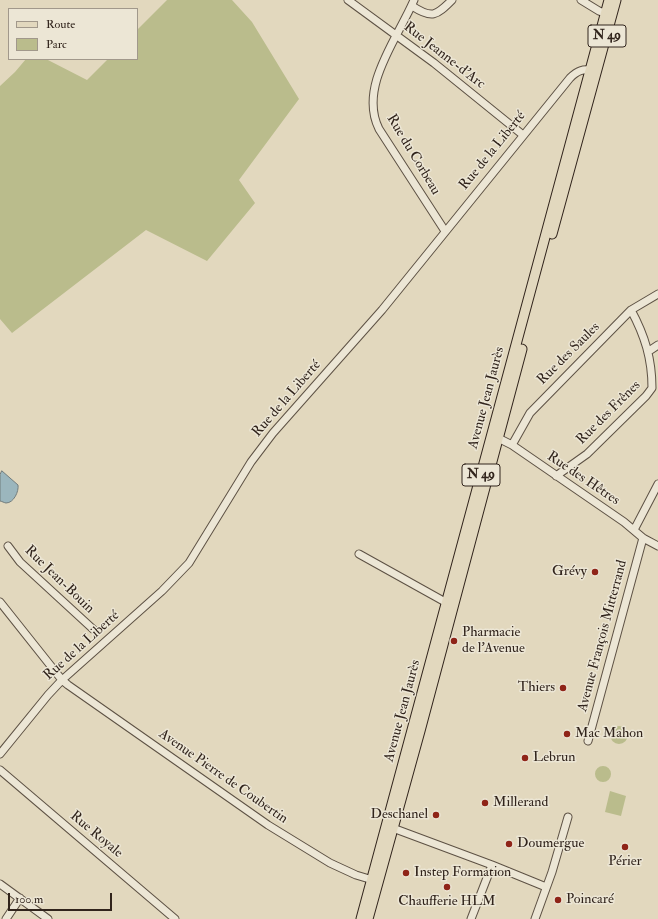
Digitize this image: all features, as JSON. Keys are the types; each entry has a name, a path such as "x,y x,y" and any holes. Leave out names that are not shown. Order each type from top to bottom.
{"main road":[{"name":"Avenue Jean Jaurès","path":"609,14 610,0"},
{"name":"Avenue Jean Jaurès","path":"361,919 374,881 435,663 593,71 609,14 616,0"},
{"name":"Avenue Jean Jaurès","path":"435,663 447,603 495,436"},
{"name":"Avenue Jean Jaurès","path":"368,919 374,881"}],"street":[{"name":"Rue Jeanne-d'Arc","path":"348,0 434,63 523,135"},
{"path":"413,3 427,13 434,14 439,13 452,0"},
{"path":"582,0 609,14"},
{"name":"Rue du Corbeau","path":"413,3 377,78 374,96 374,112 379,129 444,231"},
{"name":"Rue de la Liberté","path":"0,754 62,680 162,591 189,563 256,455 273,433 382,310 444,231 570,78 576,72 584,69 593,71"},
{"name":"Rue des Saules","path":"512,445 530,413 631,310 658,294"},
{"name":"Rue des Frênes","path":"556,476 587,454 652,388 649,351 640,326 631,310"},
{"path":"649,351 658,345"},
{"name":"Rue des Hêtres","path":"495,436 512,445 634,530 643,538 658,546"},
{"path":"634,530 658,484"},
{"name":"Avenue François Mitterrand","path":"588,742 643,538"},
{"name":"Rue Jean-Bouin","path":"8,546 20,562 94,630"},
{"path":"359,554 447,603"},
{"name":"Avenue Pierre de Coubertin","path":"0,602 62,680 268,825 330,863 356,875 374,881"},
{"name":"Rue Royale","path":"0,770 175,919"},
{"path":"534,919 556,860 568,817"},
{"path":"389,826 546,887"},
{"path":"471,919 492,865"},
{"path":"0,884 48,919"},
{"path":"6,919 20,898"}],"green space":[{"path":"167,0 232,0 252,22 299,99 239,180 255,203 207,261 146,230 12,333 0,319 0,86 25,60 48,60 87,80 107,60 138,60 138,29"},
{"path":"619,726 625,729 628,735 625,741 619,744 613,741 610,735 613,729"},
{"path":"600,766 606,766 611,771 609,780 606,782 600,782 595,777 595,771"},
{"path":"610,791 626,796 621,816 605,812"}],"water":[{"path":"2,471 18,485 18,490 14,499 6,503 0,501 0,475"}],"place":[{"name":"Grévy","path":"595,572"},
{"name":"Pharmacie de l'Avenue","path":"454,641"},
{"name":"Thiers","path":"563,688"},
{"name":"Mac Mahon","path":"567,734"},
{"name":"Lebrun","path":"525,758"},
{"name":"Millerand","path":"485,803"},
{"name":"Deschanel","path":"436,815"},
{"name":"Doumergue","path":"509,844"},
{"name":"Périer","path":"625,847"},
{"name":"Instep Formation","path":"406,873"},
{"name":"Chaufferie HLM","path":"447,887"},
{"name":"Poincaré","path":"558,900"}]}
